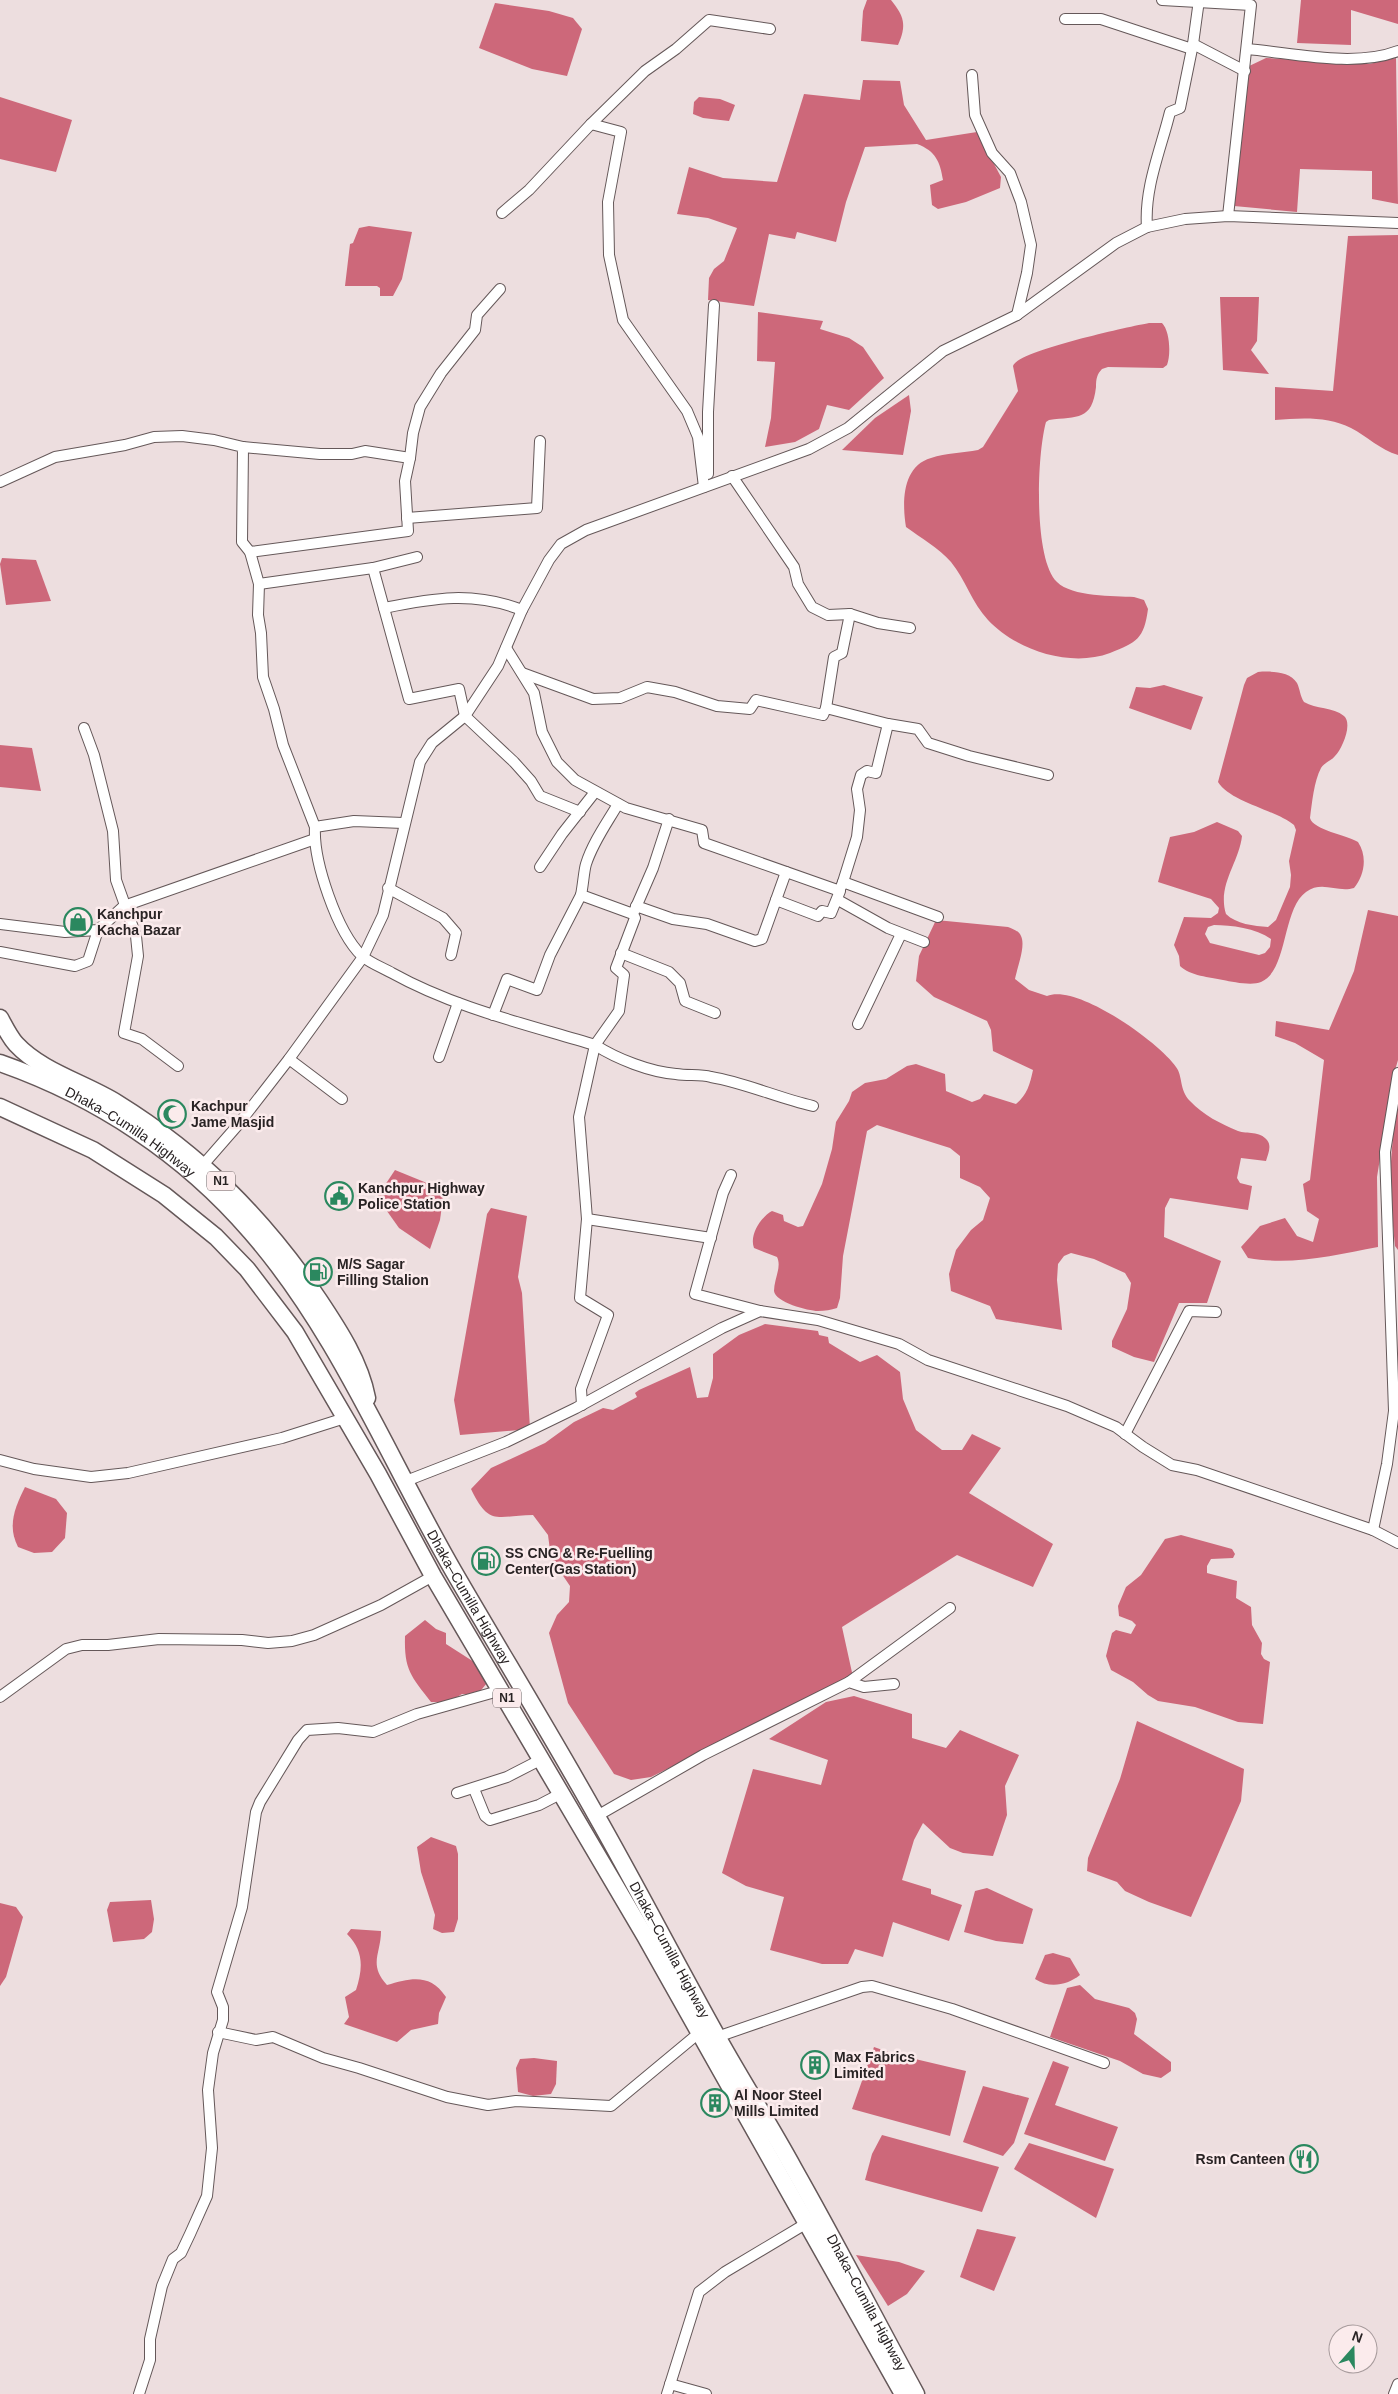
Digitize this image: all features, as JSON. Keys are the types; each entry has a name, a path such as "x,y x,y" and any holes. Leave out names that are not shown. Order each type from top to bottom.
{"highway":[{"name":"N1","path":"0,1018 15,1042 24,1051 117,1103 164,1134 203,1165 254,1215 304,1278 328,1313 361,1374 368,1412"},
{"name":"Dhaka–Cumilla Highway","path":"0,1062 78,1096 156,1144 182,1164 231,1210 253,1234 294,1289 368,1412 432,1532 597,1816 717,2038 793,2167 883,2346 903,2394"},
{"name":"Dhaka–Cumilla Highway","path":"0,1107 93,1150 130,1171 171,1200 216,1237 274,1302 313,1361 378,1474 433,1576 562,1793 807,2223 883,2346 916,2394"},
{"name":"N1","path":"0,1117 24,1117"}],"street":[{"path":"1162,0 1251,5 1248,49 1228,216"},
{"path":"1147,227 1146,209 1170,112 1180,108 1193,47 1199,1"},
{"path":"1065,18 1101,19 1193,47 1245,71"},
{"path":"502,213 529,190 591,124 645,71 709,20 770,29"},
{"path":"1248,49 1349,59 1384,56 1398,51"},
{"path":"972,75 975,115 992,154 1010,173 1021,202 1031,245 1017,316"},
{"path":"591,124 621,132 608,202 608,220 609,255 623,320 688,411 698,437 706,486"},
{"path":"203,1165 237,1126 363,957 383,915 388,888 402,838 403,823 420,762 432,743 465,716 498,666 522,610 549,560 561,544 586,530 809,449 848,428 943,351 1017,316 1116,243 1147,227 1185,219 1228,216 1398,223"},
{"path":"250,552 408,531 406,481 413,433 420,407 441,373 475,330 477,315 500,289"},
{"path":"706,486 714,304"},
{"path":"0,482 55,457 126,445 154,437 182,436 214,440 243,447 320,454 352,454 365,451 410,458"},
{"path":"407,518 537,508 540,441"},
{"path":"243,447 242,542 250,552 259,584 258,615 261,633 263,677 274,709 283,746 315,826 314,839 325,887 352,943 363,957 420,989 470,1009 595,1045 610,1055 647,1069 675,1074 709,1076 760,1088 813,1106"},
{"path":"732,476 794,567 798,584 812,606 828,615 850,614 878,623 910,628"},
{"path":"259,584 373,568 417,557"},
{"path":"373,568 409,699 459,689 465,716 514,762 540,796 580,812"},
{"path":"384,608 420,601 476,597 498,601 522,610"},
{"path":"522,673 593,700 620,698 648,687 675,692 717,706 750,709 756,700 823,715 826,708 834,657 842,653 850,614"},
{"path":"506,648 534,693 542,732 558,762 575,780 618,804 702,830 704,843 840,891 938,917"},
{"path":"826,708 888,724 918,729 928,743 936,746 1048,775"},
{"path":"776,900 818,916 822,911 831,913 857,837 860,810 857,790 861,775 867,771 876,773 888,724"},
{"path":"84,728 94,755 112,831 116,880 136,936 138,956 124,1033 142,1039 150,1048 178,1066"},
{"path":"540,867 596,792"},
{"path":"493,1015 507,979 537,990 550,955 581,894 586,864 593,846 618,804"},
{"path":"582,1405 581,1389 608,1315 580,1298 587,1219 579,1117 595,1045 619,1011 624,975 616,968 635,918 634,910 653,868 669,819"},
{"path":"315,826 354,821 403,823"},
{"path":"0,952 75,966 88,960 98,930 124,906 314,839"},
{"path":"581,894 634,910 707,924 755,941 762,939 786,872"},
{"path":"388,888 443,918 456,934 451,955"},
{"path":"840,891 901,934 924,942"},
{"path":"0,924 65,932 98,930"},
{"path":"858,1024 901,934"},
{"path":"621,953 669,972 680,983 685,1001 715,1013"},
{"path":"439,1057 458,1003"},
{"path":"288,1059 342,1099"},
{"path":"1373,1530 1387,1464 1394,1410 1385,1152 1398,1073"},
{"path":"731,1175 723,1192 695,1294 760,1311 818,1320 899,1344 928,1360 1067,1406 1116,1427 1172,1465 1198,1470 1373,1530 1398,1543"},
{"path":"587,1219 711,1238"},
{"path":"406,1481 506,1442 582,1405 722,1328 760,1311"},
{"path":"1125,1434 1189,1311 1216,1312"},
{"path":"0,1460 34,1469 91,1477 128,1474 282,1438 345,1418"},
{"path":"0,1697 66,1649 82,1645 108,1645 159,1639 268,1643 292,1641 314,1635 381,1605 433,1576"},
{"path":"597,1816 703,1755 849,1682 950,1608"},
{"path":"849,1682 864,1686 894,1684"},
{"path":"139,2394 150,2360 150,2339 162,2286 173,2259 181,2253 207,2196 212,2148 208,2090 218,2032 223,2020 223,2007 217,1992 242,1907 256,1812 260,1802 298,1740 307,1730 320,1728 374,1732 417,1714 502,1690"},
{"path":"457,1793 507,1777 542,1759"},
{"path":"474,1789 485,1816 490,1820 539,1805 562,1793"},
{"path":"717,2038 862,1987 872,1986 952,2009 1104,2063"},
{"path":"218,2032 256,2040 273,2037 323,2058 359,2068 447,2098 488,2105 516,2100 611,2106 699,2032"},
{"path":"706,2394 668,2389 699,2292 725,2272 807,2223"},
{"path":"1394,2394 1398,2384"}],"shaded area":[{"path":"867,0 891,0 903,21 903,32 898,45 861,41 863,11"},
{"path":"1301,0 1398,0 1398,24 1351,10 1351,45 1297,43"},
{"path":"495,3 549,11 573,18 582,29 567,76 532,69 479,48"},
{"path":"1266,58 1369,64 1396,58 1398,204 1372,199 1372,171 1300,169 1297,212 1234,206 1245,68"},
{"path":"863,80 900,81 904,105 926,140 977,132 1001,177 1000,188 966,202 938,209 932,205 930,185 943,180 936,158 929,150 917,144 865,147 846,202 836,242 797,232 795,239 769,234 754,306 708,300 709,278 714,269 724,261 737,228 708,218 677,214 689,167 723,178 777,182 804,94 860,100"},
{"path":"0,97 72,120 56,172 0,159"},
{"path":"699,97 720,99 735,105 729,121 703,118 693,114 694,102"},
{"path":"369,226 412,232 402,279 393,296 380,296 380,288 377,286 345,286 350,244 353,243 359,228"},
{"path":"1398,235 1398,455 1385,450 1357,431 1333,421 1304,418 1275,420 1275,387 1333,391 1348,236"},
{"path":"1220,297 1259,297 1257,341 1251,350 1269,374 1223,370"},
{"path":"758,312 823,321 820,329 849,338 863,347 884,378 849,410 827,405 819,429 795,442 765,447 771,418 775,362 757,361"},
{"path":"1149,323 1162,323 1165,327 1169,343 1167,365 1163,368 1108,367 1102,369 1097,377 1094,398 1087,411 1076,417 1046,422 1039,481 1039,505 1044,552 1049,570 1057,582 1073,591 1105,596 1134,597 1144,600 1148,609 1144,627 1138,638 1127,646 1094,657 1061,657 1028,648 1000,631 988,620 951,562 906,527 904,507 909,477 921,462 937,456 978,450 983,447 1018,391 1013,366 1019,360 1075,340"},
{"path":"909,395 911,411 903,455 842,450 875,418"},
{"path":"2,558 36,560 51,601 6,605 0,564"},
{"path":"1258,672 1285,674 1297,683 1304,702 1335,711 1344,716 1347,725 1346,736 1338,753 1321,768 1314,792 1310,818 1317,826 1358,842 1364,860 1360,878 1354,888 1318,887 1306,892 1298,900 1288,925 1276,966 1270,976 1261,982 1253,984 1200,976 1180,966 1179,956 1174,945 1184,917 1211,918 1218,913 1219,908 1211,899 1158,882 1170,837 1194,832 1217,822 1238,831 1242,836 1224,893 1226,914 1240,922 1257,926 1268,927 1276,920 1290,887 1289,861 1296,830 1294,825 1232,795 1218,782 1247,678","holes":["1214,925 1243,928 1258,932 1271,939 1270,947 1265,953 1259,955 1210,943 1205,934 1208,927"]},
{"path":"1164,685 1203,697 1191,730 1129,708 1136,687 1150,688"},
{"path":"0,745 32,748 41,791 0,787"},
{"path":"1368,910 1398,916 1398,1060 1393,1077 1377,1177 1378,1247 1297,1260 1281,1261 1248,1258 1241,1247 1260,1226 1285,1218 1297,1236 1313,1242 1319,1219 1307,1211 1303,1184 1310,1180 1324,1060 1295,1043 1275,1036 1276,1021 1329,1030 1354,971"},
{"path":"936,920 1008,927 1017,931 1021,936 1022,945 1015,979 1029,990 1047,996 1060,994 1078,998 1097,1006 1117,1018 1153,1044 1167,1057 1180,1075 1187,1097 1201,1111 1238,1131 1261,1135 1268,1142 1269,1150 1266,1161 1241,1158 1237,1178 1240,1183 1252,1186 1248,1210 1170,1198 1165,1208 1164,1237 1221,1261 1207,1303 1179,1303 1154,1362 1134,1357 1112,1347 1112,1341 1127,1309 1131,1283 1125,1273 1094,1259 1071,1253 1064,1256 1058,1264 1057,1280 1062,1330 996,1319 990,1306 951,1291 949,1274 956,1250 971,1230 983,1220 990,1198 980,1187 960,1178 960,1156 950,1148 877,1125 867,1131 843,1256 840,1298 837,1308 813,1311 780,1299 774,1291 778,1269 777,1257 754,1248 753,1238 755,1232 760,1222 772,1211 783,1215 784,1221 798,1227 803,1226 822,1184 832,1149 836,1122 849,1101 852,1092 865,1083 886,1079 907,1066 916,1064 945,1074 946,1091 972,1102 980,1099 984,1094 1016,1104 1028,1089 1033,1070 993,1051 991,1030 987,1021 934,997 916,981 919,956"},
{"path":"1398,1103 1398,1250 1395,1246 1389,1186 1394,1124"},
{"path":"395,1170 444,1190 440,1220 430,1249 399,1228 377,1197"},
{"path":"491,1208 527,1216 518,1277 522,1293 530,1429 460,1435 454,1400 487,1214"},
{"path":"765,1324 818,1331 819,1335 828,1337 829,1343 860,1362 877,1355 900,1372 903,1399 916,1430 942,1450 962,1450 972,1434 1001,1448 969,1493 1053,1544 1033,1587 957,1555 842,1627 853,1677 651,1777 631,1780 614,1774 568,1703 549,1633 557,1615 569,1602 570,1586 551,1558 548,1535 533,1515 501,1517 489,1514 477,1501 471,1489 491,1468 545,1443 574,1422 603,1408 613,1410 637,1397 635,1393 639,1390 690,1367 697,1398 708,1397 713,1378 713,1354 739,1335"},
{"path":"25,1487 56,1499 67,1513 65,1538 52,1552 34,1553 18,1547 13,1532 13,1524 15,1509"},
{"path":"1181,1535 1232,1549 1235,1554 1233,1558 1211,1559 1207,1566 1207,1573 1237,1581 1236,1598 1251,1607 1252,1625 1262,1643 1261,1654 1264,1659 1270,1662 1263,1724 1238,1722 1195,1707 1158,1701 1133,1682 1111,1670 1106,1656 1112,1633 1116,1630 1131,1634 1136,1625 1132,1621 1119,1616 1118,1606 1126,1587 1141,1575 1165,1539"},
{"path":"425,1620 436,1629 446,1633 446,1644 485,1669 487,1683 477,1695 462,1694 449,1702 431,1702 418,1685 408,1665 405,1636"},
{"path":"854,1696 912,1714 912,1738 946,1748 960,1730 1019,1755 1005,1786 1007,1815 993,1856 963,1853 950,1848 923,1823 914,1840 902,1880 931,1889 931,1894 962,1905 949,1941 893,1922 883,1957 855,1949 848,1964 822,1964 770,1950 784,1897 746,1886 722,1873 753,1769 821,1785 828,1760 769,1739 826,1702"},
{"path":"1137,1721 1244,1769 1241,1801 1191,1917 1149,1902 1125,1891 1117,1882 1087,1871 1088,1858 1120,1779"},
{"path":"431,1837 456,1846 458,1854 458,1919 454,1932 442,1933 433,1929 435,1915 421,1872 417,1847"},
{"path":"987,1888 1033,1909 1023,1944 996,1941 964,1932 975,1891"},
{"path":"151,1900 154,1919 152,1932 144,1939 113,1942 107,1910 110,1902"},
{"path":"0,1903 16,1907 23,1917 6,1977 0,1986"},
{"path":"351,1929 381,1931 377,1965 381,1978 387,1985 420,1979 440,1989 446,1997 439,2013 438,2024 411,2030 397,2042 344,2024 349,2017 345,1997 356,1990 361,1967 357,1947 347,1934"},
{"path":"1053,1953 1070,1958 1080,1975 1058,1985 1047,1984 1035,1979 1045,1955"},
{"path":"1080,1985 1095,1999 1129,2008 1135,2013 1137,2019 1134,2034 1171,2062 1171,2071 1161,2078 1143,2074 1120,2061 1050,2037 1067,1988"},
{"path":"874,2047 894,2054 966,2071 950,2136 852,2109"},
{"path":"534,2058 557,2061 556,2084 551,2094 533,2096 518,2092 516,2068 520,2059"},
{"path":"1053,2061 1069,2067 1055,2105 1118,2127 1105,2161 1024,2134"},
{"path":"983,2086 1029,2098 1014,2143 1003,2156 963,2142"},
{"path":"882,2135 999,2167 982,2212 865,2180 872,2154"},
{"path":"1029,2143 1114,2169 1096,2218 1014,2169"},
{"path":"977,2229 1016,2237 994,2291 960,2277"},
{"path":"856,2255 899,2262 925,2271 907,2294 888,2306"}],"place":[{"name":"Kanchpur Kacha Bazar","path":"78,922"},
{"name":"Kachpur Jame Masjid","path":"172,1114"},
{"name":"Kanchpur Highway Police Station","path":"339,1196"},
{"name":"M/S Sagar Filling Stalion","path":"318,1272"},
{"name":"SS CNG & Re-Fuelling Center(Gas Station)","path":"486,1561"},
{"name":"Max Fabrics Limited","path":"815,2065"},
{"name":"Al Noor Steel Mills Limited","path":"715,2103"},
{"name":"Rsm Canteen","path":"1304,2159"}]}
